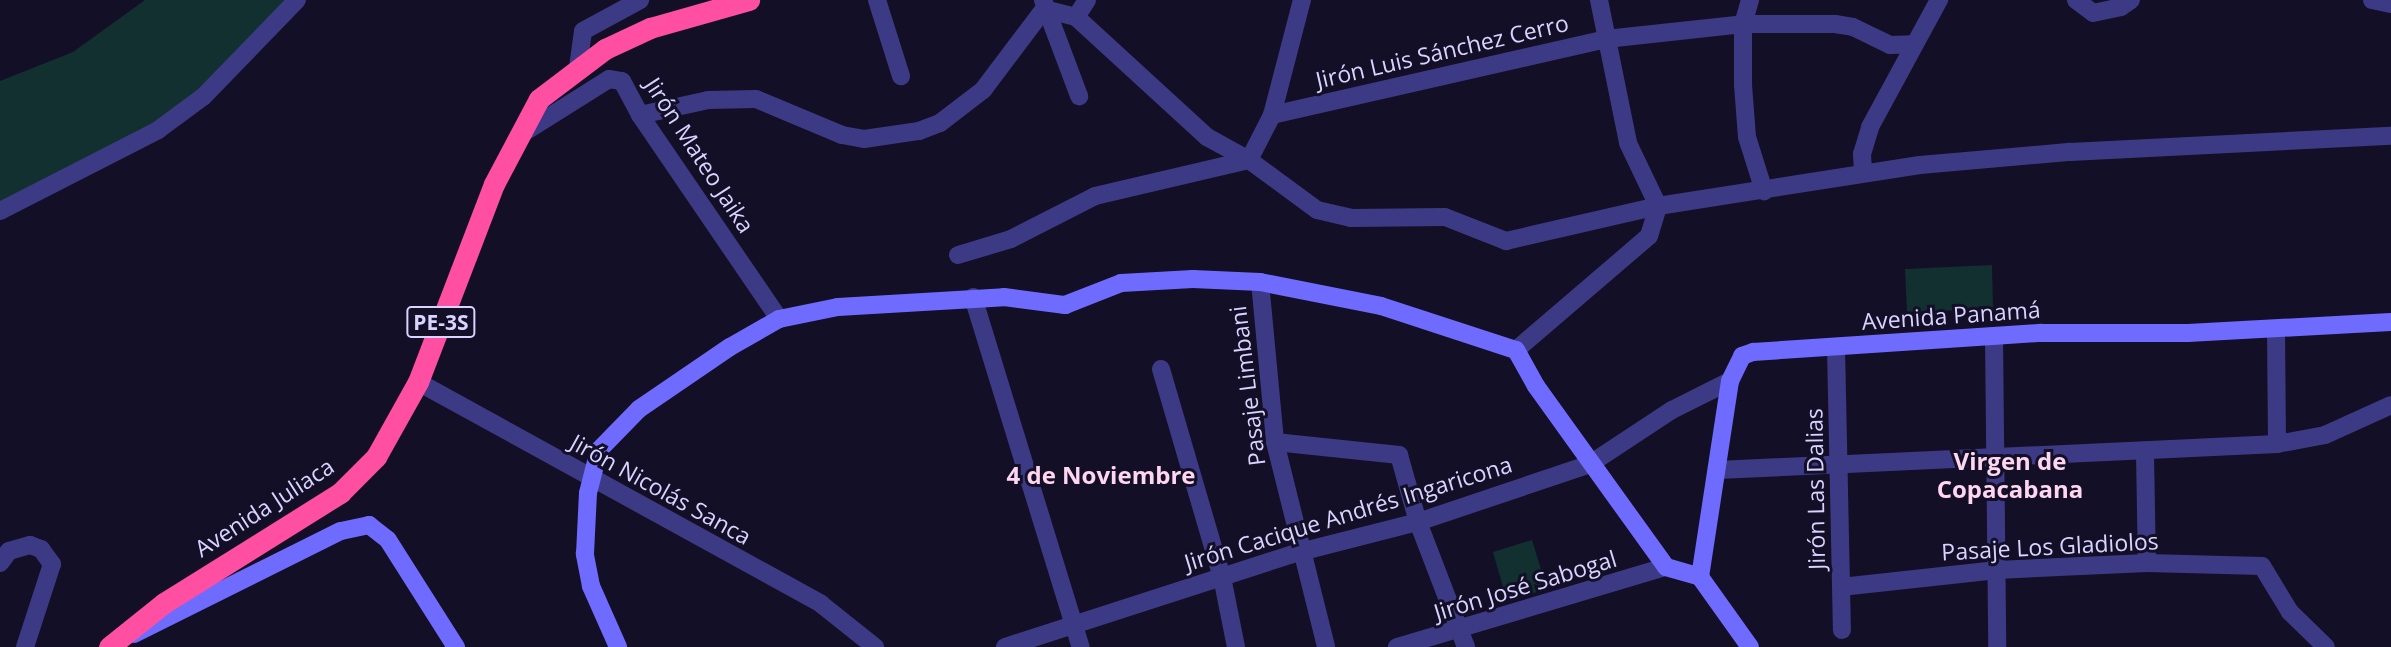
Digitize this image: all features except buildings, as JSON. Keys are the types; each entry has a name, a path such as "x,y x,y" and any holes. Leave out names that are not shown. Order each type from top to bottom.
{"highway":[{"name":"Avenida Juliaca","path":"109,647 164,603 340,493 388,441 418,382 494,184 540,99 578,67 650,28 749,0"}],"street":[{"path":"0,211 158,131 203,97 297,0"},
{"path":"578,67 583,31 640,0"},
{"path":"877,0 901,76"},
{"path":"1076,17 1087,0"},
{"path":"1249,160 1272,114 1302,0"},
{"path":"1516,350 1649,236 1658,206 1628,143 1600,0"},
{"path":"1750,0 1743,24 1747,137 1765,191"},
{"path":"1863,173 1861,154 1870,127 1939,0"},
{"path":"2076,0 2093,13 2121,8 2131,0"},
{"path":"2372,0 2391,4"},
{"path":"1043,5 1076,17 1207,137 1249,160 1317,210 1332,216 1445,217 1497,240 1658,206 1765,191 1863,173 1990,157 2391,136"},
{"path":"1043,5 1079,96"},
{"path":"640,115 708,100 756,99 842,135 864,139 919,131 940,123 983,90 1043,5"},
{"name":"Jirón Luis Sánchez Cerro","path":"1272,114 1606,38 1743,24 1844,26 1890,45 1913,44"},
{"name":"Jirón Mateo Jaika","path":"520,135 609,79 622,80 640,115 779,319"},
{"path":"958,255 1011,239 1095,195 1249,160"},
{"path":"618,647 587,572 586,512 598,450 618,427 710,359 779,319 838,307 973,297 1065,304 1133,281 1260,282 1381,306 1516,350 1591,464 1666,567 1700,577 1750,647"},
{"name":"Pasaje Limbani","path":"1260,282 1275,442 1300,552 1326,647"},
{"path":"973,297 1081,647"},
{"name":"Avenida Panamá","path":"1700,577 1730,381 1742,356 1753,352 1994,336 2276,329 2391,322"},
{"path":"2276,329 2277,444"},
{"path":"1994,336 1997,647"},
{"name":"Jirón Las Dalias","path":"1836,347 1842,630"},
{"path":"1161,369 1222,577 1236,647"},
{"name":"Jirón Cacique Andrés Ingaricona","path":"1005,647 1074,628 1300,552 1418,522 1591,464 1672,410 1730,381"},
{"name":"Jirón Nicolás Sanca","path":"418,382 821,604 875,647"},
{"path":"1718,470 2145,453 2277,444 2325,435 2391,405"},
{"path":"1275,442 1395,453 1401,460 1418,522 1464,639"},
{"path":"2145,453 2147,563"},
{"path":"109,647 341,531 369,525 388,540 457,647"},
{"path":"0,563 9,551 30,545 41,549 51,564 25,647"},
{"name":"Pasaje Los Gladiolos","path":"1841,587 1997,570 2147,563 2262,566 2290,612 2326,647"},
{"name":"Jirón José Sabogal","path":"1397,647 1464,639 1666,567"}],"green space":[{"path":"145,0 301,0 207,99 0,219 0,81 73,52"},
{"path":"1992,265 1993,309 1907,312 1905,269"},
{"path":"1532,540 1547,589 1507,601 1493,552"}],"district":[{"name":"4 de Noviembre","path":"1101,475"},
{"name":"Virgen de Copacabana","path":"2010,475"}]}
